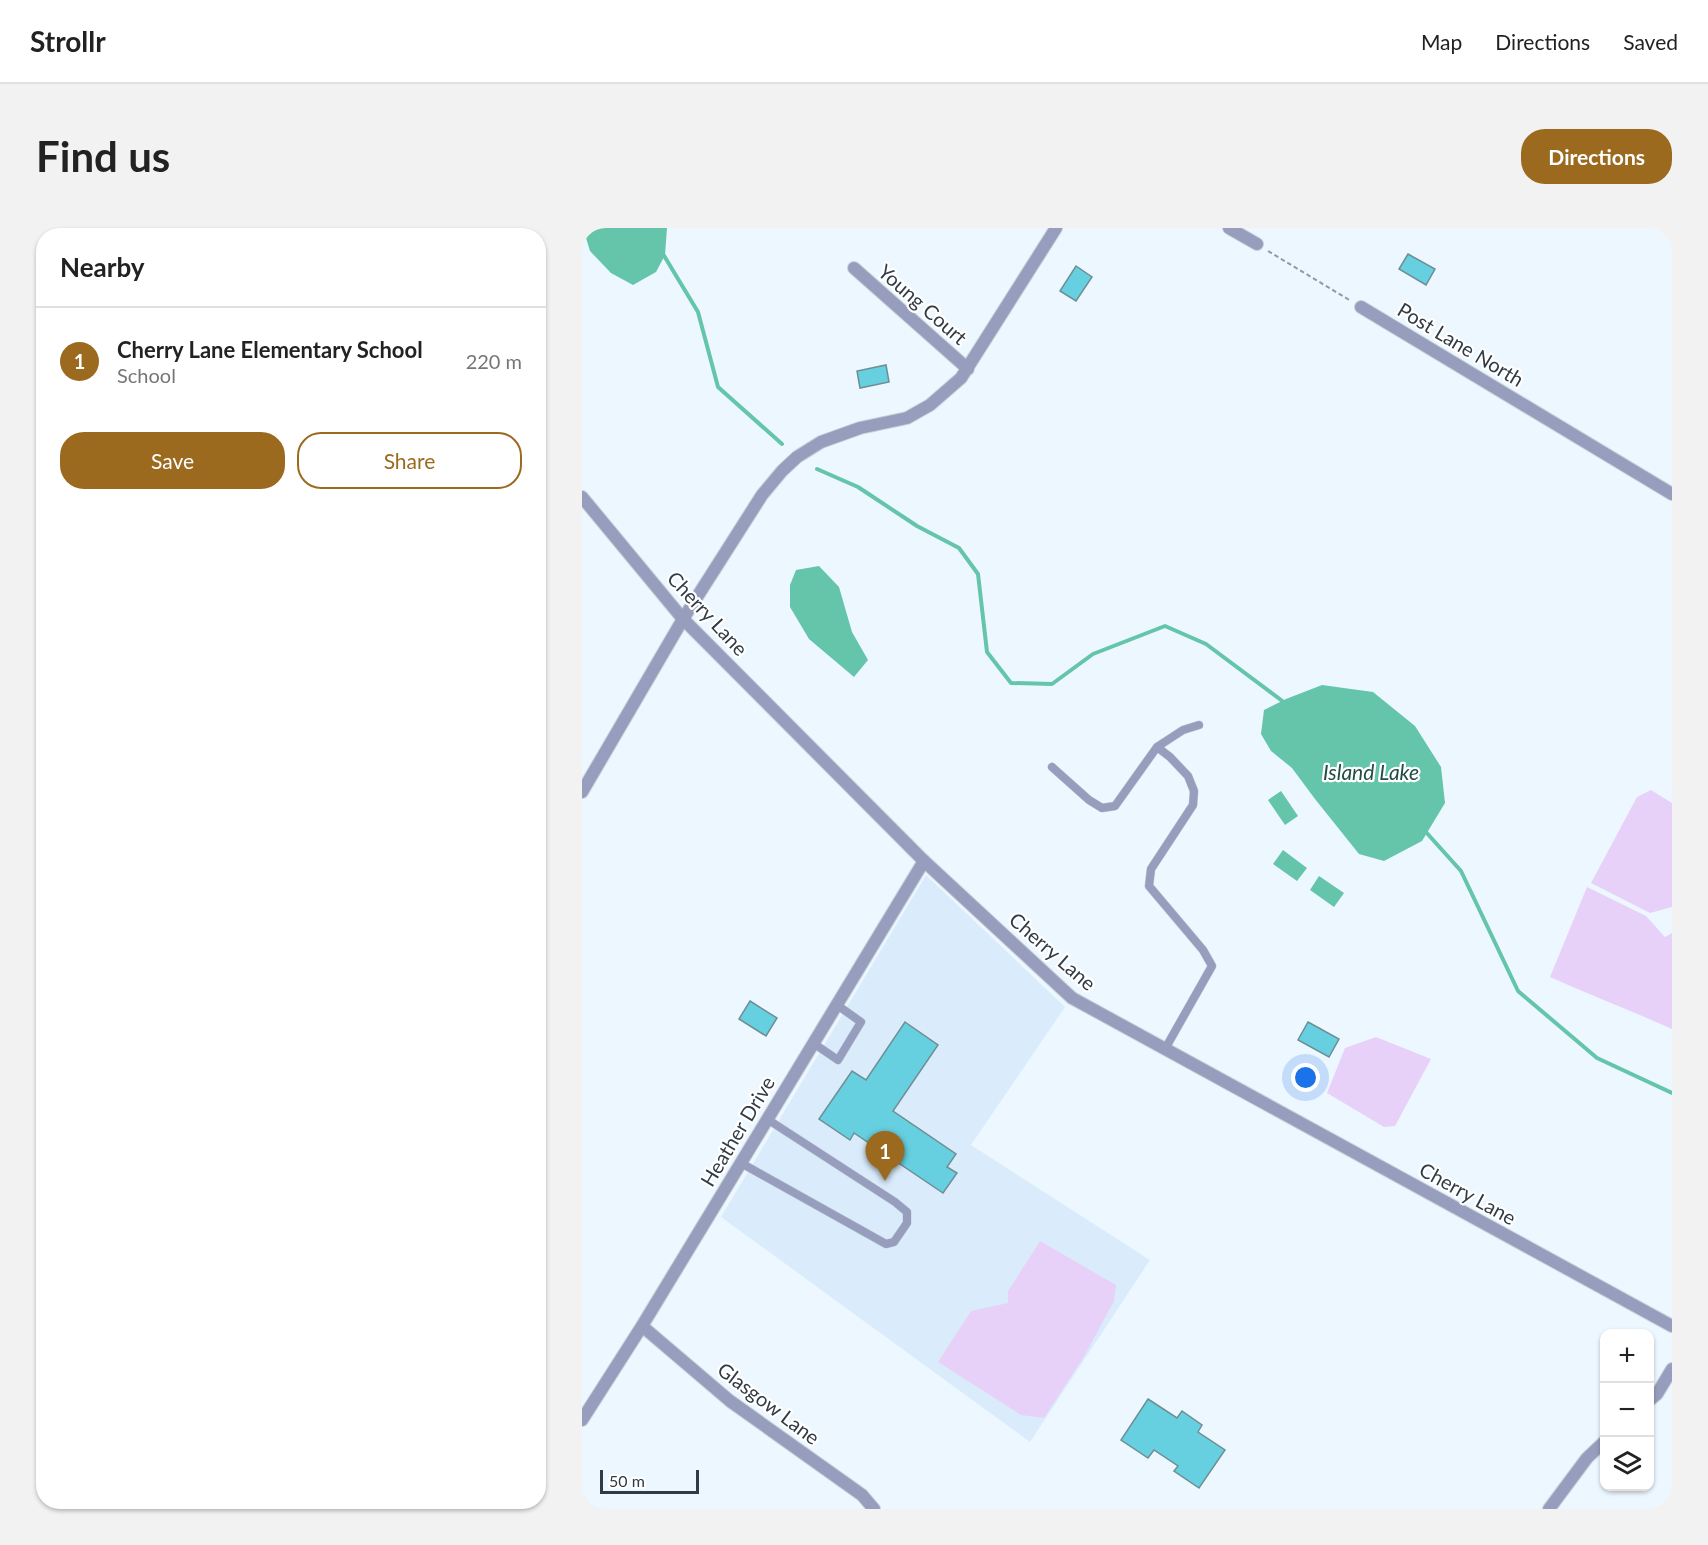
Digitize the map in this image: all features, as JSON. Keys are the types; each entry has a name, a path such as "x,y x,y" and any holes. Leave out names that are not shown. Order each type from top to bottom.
{"street":[{"path":"582,792 683,618 762,495 797,457 821,442 861,428 907,418 930,405 961,378 1056,228"},
{"path":"1229,228 1257,244"},
{"name":"Young Court","path":"854,268 968,369"},
{"name":"Post Lane North","path":"1361,307 1672,494"},
{"name":"Cherry Lane","path":"582,497 683,618 924,861 1072,998 1672,1326"},
{"name":"Heather Drive","path":"582,1420 642,1326 924,861"},
{"name":"Glasgow Lane","path":"642,1326 730,1401 862,1496 874,1509"},
{"path":"1654,1397 1672,1369"},
{"path":"1549,1509 1587,1458 1600,1446"}],"lane":[{"path":"1052,767 1089,800 1102,807 1115,806 1156,747 1183,730 1199,725"},
{"path":"1156,747 1170,757 1188,776 1194,791 1193,805 1151,869 1149,886 1203,950 1212,966 1165,1049"},
{"path":"813,1043 838,1060 861,1022 837,1005"},
{"path":"741,1163 886,1244 894,1242 907,1223 907,1212 895,1202 767,1119"}],"path":[{"path":"1257,244 1361,307"}],"shaded area":[{"path":"1651,790 1672,803 1672,907 1650,913 1591,883 1637,797"},
{"path":"926,875 1065,1007 971,1145 1150,1260 1030,1442 721,1217"},
{"path":"1587,887 1646,916 1665,937 1672,933 1672,1029 1550,977"},
{"path":"1376,1037 1431,1059 1395,1126 1384,1127 1327,1093 1345,1048"},
{"path":"1040,1241 1116,1285 1114,1301 1085,1355 1044,1418 1021,1415 938,1362 971,1311 1008,1303 1008,1291"}],"water":[{"path":"583,228 667,228 665,255 656,272 633,285 611,273 590,251"},
{"path":"819,566 839,587 852,632 868,660 854,677 809,639 790,607 790,585 796,570"},
{"name":"Island Lake","path":"1322,685 1373,692 1415,726 1441,767 1445,803 1422,841 1384,861 1359,854 1292,768 1271,751 1261,734 1264,710"},
{"path":"1281,791 1298,816 1285,825 1268,800"},
{"path":"1283,850 1307,868 1297,881 1273,864"},
{"path":"1319,876 1344,893 1334,907 1310,890"}],"building":[{"path":"1408,254 1435,269 1426,285 1399,269"},
{"path":"1076,266 1092,277 1076,301 1060,291"},
{"path":"886,365 889,382 860,388 857,371"},
{"path":"750,1001 777,1018 766,1036 739,1019"},
{"path":"905,1022 938,1045 893,1111 956,1154 947,1167 957,1173 943,1193 854,1133 850,1140 819,1119 852,1071 866,1080"},
{"path":"1308,1022 1339,1039 1329,1057 1298,1040"},
{"path":"1148,1399 1177,1418 1182,1411 1202,1425 1198,1432 1225,1450 1199,1488 1174,1471 1178,1466 1154,1450 1148,1458 1121,1440"}],"waterway":[{"path":"663,254 698,312 718,387 782,444"},
{"path":"817,469 858,487 917,526 959,548 978,574 987,652 1011,683 1052,684 1093,654 1165,626 1206,644 1285,703"},
{"path":"1425,831 1461,871 1518,991 1597,1058 1672,1093"}],"place":[{"name":"Cherry Lane Elementary School","path":"885,1181"}]}
